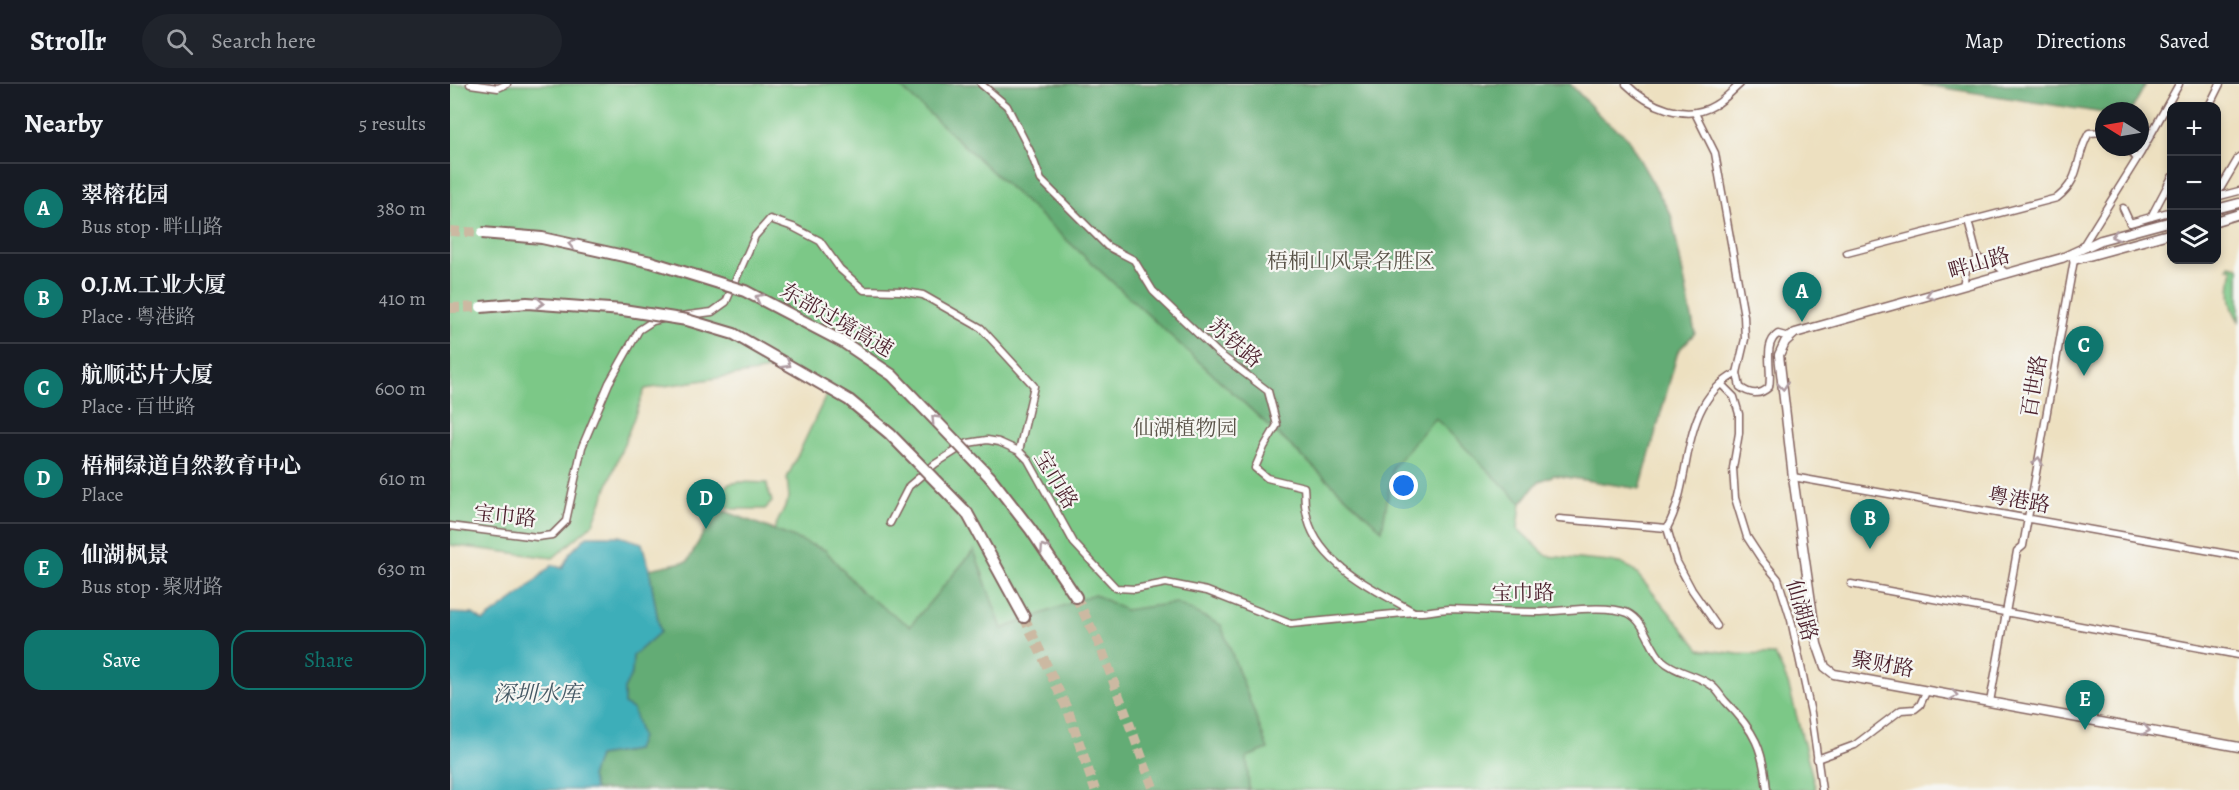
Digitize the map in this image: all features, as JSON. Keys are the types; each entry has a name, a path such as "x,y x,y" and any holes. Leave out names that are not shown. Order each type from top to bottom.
{"highway":[{"name":"东部过境高速","path":"482,233 542,238 651,262 745,291 843,342 892,375 990,477 1032,530 1076,597"},
{"path":"481,307 527,303 623,310 687,320 734,334 849,400 890,434 967,513 1024,617"}],"street":[{"path":"470,84 498,88 507,84"},
{"name":"苏铁路","path":"981,84 1007,106 1030,151 1041,180 1107,246 1134,260 1153,291 1218,353 1268,391 1277,425 1255,468 1267,478 1304,487 1306,513 1319,545 1345,572 1414,612"},
{"path":"1626,84 1641,97 1659,106 1684,113 1695,113 1714,106 1740,84"},
{"path":"2080,249 2137,158 2179,84"},
{"path":"2211,102 2220,84"},
{"path":"1695,113 1715,153 1744,316 1745,339 1737,373 1740,387 1745,391 1758,393 1765,391 1769,387 1771,378 1769,355 1771,341 1778,334 1792,335"},
{"path":"1847,253 2057,198 2069,188 2078,168 2080,148 2089,133 2095,133"},
{"path":"2221,190 2239,157"},
{"path":"2151,217 2167,187"},
{"path":"2221,196 2239,191"},
{"path":"2221,208 2239,203"},
{"path":"2123,208 2130,223 2167,212"},
{"path":"2221,220 2239,214"},
{"name":"宝巾路","path":"450,526 537,537 552,536 566,521 584,440 609,383 639,330 653,321 712,312 726,302 755,236 770,219 793,227 820,242 840,269 864,290 900,291 923,295 981,328 1034,386 1019,451 1028,460 1074,543 1116,588 1135,589 1166,583 1207,591 1291,624 1414,612 1428,613 1446,609 1543,612 1567,609 1627,613 1636,620 1656,654 1665,663 1711,685 1739,715 1752,733 1761,753 1767,790"},
{"path":"1968,221 1978,259"},
{"name":"畔山路","path":"1792,335 2062,258 2101,240 2167,222"},
{"path":"2074,260 2167,234"},
{"path":"1978,259 1992,261 2007,274"},
{"path":"1963,286 1966,270 1978,259"},
{"name":"百世路","path":"1990,702 2018,550 2023,546 2074,260"},
{"name":"聚财路","path":"1792,335 1779,355 1813,619 1817,644 1825,667 1834,674 2239,747"},
{"path":"1667,528 1674,515 1692,432 1706,398 1720,384 1737,373"},
{"name":"仙湖路","path":"1720,384 1734,397 1739,414 1739,433 1733,468 1734,498 1747,537 1761,560 1778,579 1791,620 1811,713 1822,790"},
{"path":"890,523 909,486 935,464 968,443 987,440 999,442 1019,451"},
{"name":"粤港路","path":"1793,477 2239,556"},
{"path":"1558,519 1667,528"},
{"path":"1667,528 1677,562 1716,626"},
{"path":"1851,584 2239,655"},
{"path":"1817,759 1855,745 1901,710 1915,709 1920,705 1927,690"}],"green space":[{"name":"仙湖植物园","path":"450,84 1570,84 1603,119 1626,136 1671,215 1695,333 1678,351 1640,489 1554,475 1538,482 1521,503 1518,529 1547,556 1620,563 1633,569 1700,649 1738,654 1775,655 1788,683 1816,790 1134,790 759,560 789,498 787,478 831,385 777,369 645,389 593,524 553,558 450,545"},
{"name":"梧桐山风景名胜区","path":"897,84 1570,84 1603,119 1626,136 1671,215 1695,333 1678,351 1640,489 1554,475 1538,482 1521,503 1435,418 1393,467 1382,530"},
{"path":"1919,84 2146,84 2136,102 2095,102 2095,112"},
{"path":"2229,265 2239,267 2239,321 2231,303 2233,269 2228,268"},
{"path":"767,483 772,502 765,509 732,509 722,505 721,493 728,484"},
{"path":"717,508 825,550 862,592 910,626 974,550 1002,629 1094,594 1125,610 1176,603 1221,625 1268,749 1247,757 1249,790 595,790 591,777 598,756 636,750 624,704 624,689 632,673 633,656 660,632 649,569 688,561"}],"water":[{"name":"深圳水库","path":"587,536 619,536 642,543 649,569 660,632 633,656 632,673 624,689 624,704 633,709 641,737 636,750 598,756 591,777 595,790 450,790 450,613 473,614 483,621 522,593 552,565 562,568 570,553"}],"tunnel":[{"path":"450,231 482,233"},
{"path":"450,308 481,307"},
{"path":"1076,597 1101,648 1154,790"},
{"path":"1024,617 1069,713 1095,790"}],"place":[{"name":"翠榕花园","path":"1802,322"},
{"name":"航顺芯片大厦","path":"2084,376"},
{"name":"梧桐绿道自然教育中心","path":"706,529"},
{"name":"O.J.M.工业大厦","path":"1870,549"},
{"name":"仙湖枫景","path":"2085,730"}]}
